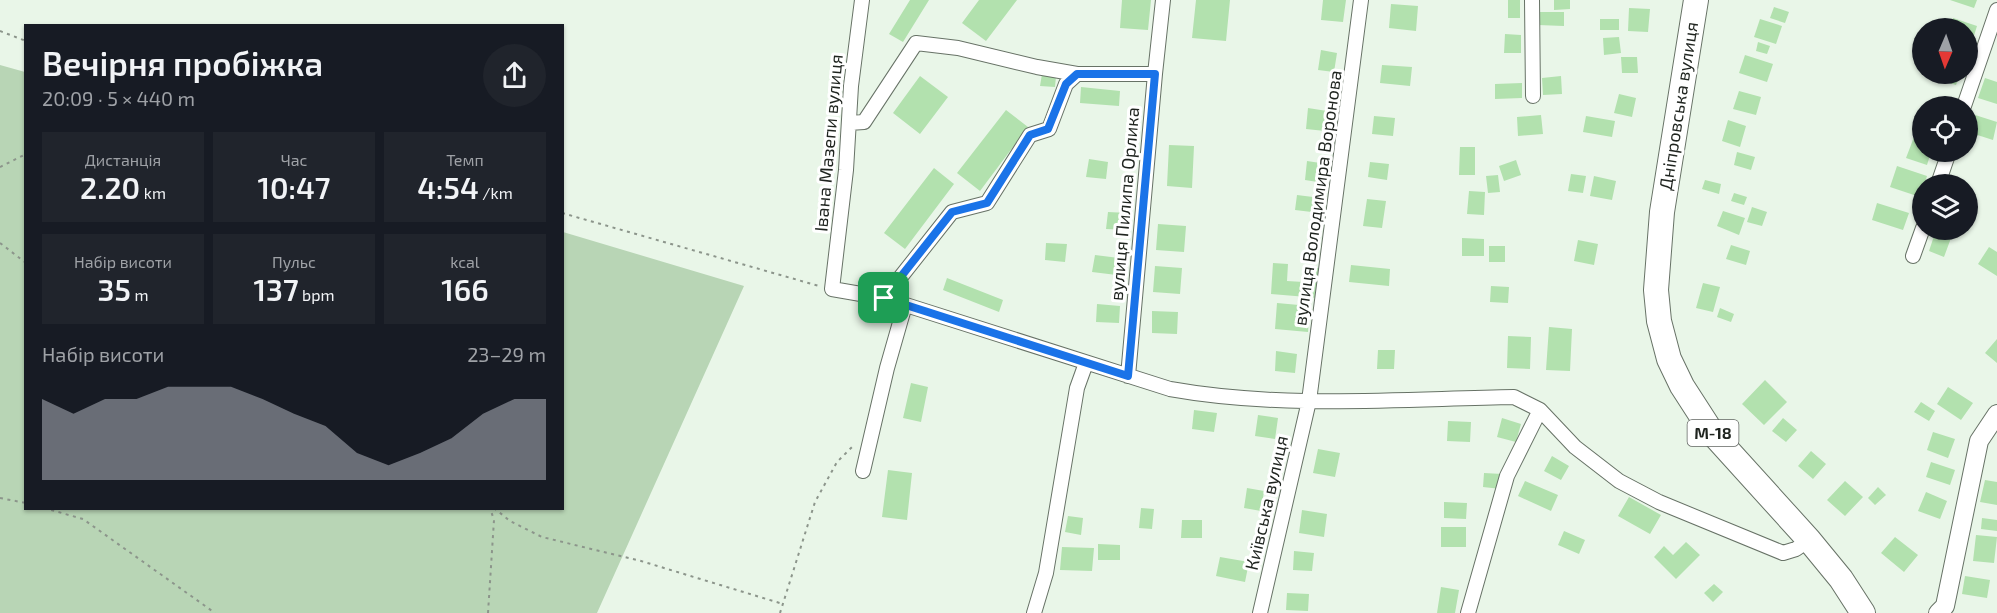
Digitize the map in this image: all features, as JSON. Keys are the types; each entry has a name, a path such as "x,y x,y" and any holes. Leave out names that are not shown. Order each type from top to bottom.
{"highway":[{"name":"Дніпровська вулиця","path":"1696,0 1662,212 1656,290 1659,321 1669,359 1682,386 1713,434 1809,540"},
{"name":"М-18","path":"1809,540 1841,579 1863,613"}],"street":[{"name":"Івана Мазепи вулиця","path":"832,289 846,170 851,86 862,0"},
{"name":"вулиця Пилипа Орлика","path":"1128,376 1163,0"},
{"name":"вулиця Володимира Воронова","path":"1309,401 1361,0"},
{"path":"1532,0 1533,96"},
{"path":"1967,96 1997,10"},
{"path":"849,123 864,122 916,43 958,48 1036,67 1077,74 1155,74"},
{"path":"884,298 952,212 987,203 1030,135 1048,129 1066,84 1077,74"},
{"path":"1913,256 1919,240"},
{"path":"832,289 884,298 1170,389 1214,397 1309,401 1514,398 1540,410 1575,447 1619,481 1659,502 1783,553 1796,549 1809,540"},
{"path":"863,471 886,368 905,305"},
{"path":"1034,613 1046,573 1077,388 1086,363"},
{"name":"Київська вулиця","path":"1260,613 1309,401"},
{"path":"1468,613 1507,476 1540,410"},
{"path":"1938,613 1945,606 1979,441 1997,414"}],"path":[{"path":"0,31 24,40"},
{"path":"0,167 24,155"},
{"path":"564,214 832,289"},
{"path":"0,243 24,261"},
{"path":"780,613 815,502 837,462 873,428"},
{"path":"0,498 24,503"},
{"path":"51,510 82,519 215,613"},
{"path":"488,613 494,520 492,510"},
{"path":"495,510 510,521 542,537 640,561 783,604"}],"green space":[{"path":"0,65 24,72 24,510 564,510 564,232 744,286 597,613 0,613"}],"building":[{"path":"910,0 929,0 903,42 889,34"},
{"path":"979,0 1017,0 986,41 962,23"},
{"path":"1122,0 1151,0 1148,30 1120,28"},
{"path":"1196,0 1230,0 1226,41 1192,38"},
{"path":"1323,0 1346,0 1343,22 1321,20"},
{"path":"1508,0 1520,0 1520,18 1508,18"},
{"path":"1554,0 1570,0 1570,9 1554,10"},
{"path":"1950,0 1977,0 1974,8"},
{"path":"1391,4 1418,6 1416,31 1389,28"},
{"path":"1774,7 1789,12 1785,23 1770,18"},
{"path":"1629,8 1650,9 1648,32 1628,31"},
{"path":"1538,12 1564,12 1564,26 1538,25"},
{"path":"1600,19 1619,19 1619,30 1600,30"},
{"path":"1760,19 1782,26 1776,44 1754,37"},
{"path":"1505,34 1521,35 1521,53 1504,53"},
{"path":"1619,37 1621,53 1604,55 1603,38"},
{"path":"1758,42 1770,46 1767,54 1756,51"},
{"path":"1321,50 1337,53 1334,72 1318,70"},
{"path":"1745,55 1773,64 1767,82 1739,73"},
{"path":"1621,57 1637,57 1638,73 1622,73"},
{"path":"1382,65 1412,67 1410,86 1380,83"},
{"path":"1042,74 1056,76 1055,87 1040,86"},
{"path":"920,76 948,97 920,134 893,113"},
{"path":"1561,76 1562,94 1543,95 1542,78"},
{"path":"1985,78 1997,82 1997,104 1978,98"},
{"path":"1522,83 1522,98 1495,99 1495,84"},
{"path":"1081,87 1120,91 1119,106 1080,103"},
{"path":"1739,91 1761,97 1756,115 1733,109"},
{"path":"1619,94 1636,98 1632,117 1614,113"},
{"path":"1308,108 1327,111 1325,131 1306,129"},
{"path":"1006,110 1028,127 980,191 957,173"},
{"path":"1541,115 1543,134 1518,136 1517,117"},
{"path":"1374,116 1395,118 1393,136 1372,134"},
{"path":"1586,116 1615,121 1612,137 1583,132"},
{"path":"1978,116 1997,122 1993,140 1978,135"},
{"path":"1728,120 1746,126 1740,147 1722,141"},
{"path":"1912,142 1912,160 1906,158"},
{"path":"1169,145 1194,146 1192,188 1167,186"},
{"path":"1460,147 1475,147 1475,175 1459,175"},
{"path":"1737,152 1755,157 1751,170 1734,165"},
{"path":"1089,159 1108,162 1106,179 1086,177"},
{"path":"1516,160 1521,175 1504,181 1499,166"},
{"path":"1307,161 1327,164 1324,183 1305,180"},
{"path":"1370,162 1389,164 1387,180 1368,177"},
{"path":"1897,166 1921,174 1912,174 1912,194 1890,187"},
{"path":"934,168 954,184 905,249 884,233"},
{"path":"1571,174 1586,176 1583,193 1568,191"},
{"path":"1498,175 1500,192 1488,193 1486,176"},
{"path":"1594,176 1616,181 1612,200 1590,196"},
{"path":"1705,180 1721,184 1719,194 1702,189"},
{"path":"1469,191 1485,192 1484,215 1467,214"},
{"path":"1734,193 1747,197 1744,205 1731,201"},
{"path":"1297,195 1321,198 1320,213 1295,210"},
{"path":"1367,199 1386,201 1382,228 1363,226"},
{"path":"1877,203 1909,213 1903,230 1872,220"},
{"path":"1752,207 1767,212 1762,226 1747,222"},
{"path":"1723,211 1745,218 1739,235 1717,226"},
{"path":"1108,212 1128,213 1127,230 1106,229"},
{"path":"1158,224 1186,226 1184,252 1156,250"},
{"path":"1462,238 1484,239 1484,256 1462,256"},
{"path":"1578,240 1598,244 1594,265 1574,261"},
{"path":"1933,240 1950,240 1944,257 1929,251"},
{"path":"1046,243 1067,244 1065,262 1045,260"},
{"path":"1731,245 1750,251 1746,265 1726,259"},
{"path":"1489,246 1505,246 1505,262 1489,262"},
{"path":"1989,247 1997,252 1997,276 1978,264"},
{"path":"1095,255 1127,259 1125,276 1092,272"},
{"path":"1273,263 1288,264 1287,281 1320,283 1319,298 1271,294"},
{"path":"1351,265 1390,269 1389,286 1349,282"},
{"path":"1155,266 1182,268 1180,294 1153,292"},
{"path":"1304,267 1319,268 1318,281 1303,280"},
{"path":"947,278 1003,300 999,312 943,290"},
{"path":"1703,283 1720,287 1713,312 1696,308"},
{"path":"1491,286 1509,287 1508,303 1490,302"},
{"path":"1277,303 1310,306 1308,332 1275,329"},
{"path":"1097,304 1120,306 1119,323 1096,322"},
{"path":"1720,308 1734,314 1731,322 1717,317"},
{"path":"1152,311 1178,312 1177,334 1152,333"},
{"path":"1549,327 1572,329 1570,371 1546,370"},
{"path":"1508,336 1531,337 1530,369 1507,368"},
{"path":"1997,339 1997,363 1985,353"},
{"path":"1378,350 1395,350 1394,369 1377,369"},
{"path":"1276,351 1297,354 1295,373 1275,371"},
{"path":"1765,380 1787,402 1764,425 1742,404"},
{"path":"911,383 928,387 921,422 903,418"},
{"path":"1948,387 1973,403 1961,420 1937,404"},
{"path":"1921,402 1935,411 1929,421 1914,412"},
{"path":"1194,410 1217,413 1214,432 1192,429"},
{"path":"1258,415 1278,418 1275,439 1255,436"},
{"path":"1502,418 1521,424 1516,442 1497,437"},
{"path":"1783,418 1797,430 1786,442 1772,431"},
{"path":"1448,421 1471,422 1470,442 1447,441"},
{"path":"1933,432 1955,439 1948,458 1927,450"},
{"path":"1318,449 1340,453 1335,477 1313,473"},
{"path":"1811,451 1826,464 1813,479 1798,466"},
{"path":"1552,456 1569,466 1561,480 1544,471"},
{"path":"1931,462 1955,470 1950,485 1926,477"},
{"path":"888,470 912,473 907,520 882,517"},
{"path":"1484,473 1502,474 1501,489 1483,487"},
{"path":"1985,480 1997,482 1997,505 1980,502"},
{"path":"1525,481 1558,495 1551,511 1518,496"},
{"path":"1845,481 1863,497 1845,516 1827,500"},
{"path":"1878,487 1886,495 1875,505 1868,498"},
{"path":"1247,488 1264,491 1261,511 1244,508"},
{"path":"1926,492 1947,501 1940,519 1918,511"},
{"path":"1629,497 1661,515 1650,534 1618,516"},
{"path":"1444,502 1467,503 1466,519 1444,518"},
{"path":"1141,508 1154,509 1152,529 1139,528"},
{"path":"1302,510 1327,514 1324,537 1299,533"},
{"path":"1068,516 1083,518 1081,535 1065,532"},
{"path":"1982,518 1997,520 1997,531 1981,529"},
{"path":"1182,520 1202,520 1202,538 1181,538"},
{"path":"1441,527 1466,527 1466,547 1441,547"},
{"path":"1564,531 1585,540 1579,554 1558,545"},
{"path":"1976,535 1997,537 1994,563 1973,561"},
{"path":"1895,537 1918,555 1904,572 1881,553"},
{"path":"1686,542 1700,555 1676,579 1654,557 1664,546 1673,555"},
{"path":"1098,544 1120,545 1120,560 1098,560"},
{"path":"1062,547 1094,548 1092,571 1060,570"},
{"path":"1294,551 1314,553 1312,571 1293,570"},
{"path":"1220,557 1249,562 1245,582 1216,576"},
{"path":"1965,576 1990,580 1987,598 1962,594"},
{"path":"1714,584 1723,592 1713,602 1704,593"},
{"path":"1441,587 1459,590 1455,613 1437,613"},
{"path":"1287,593 1309,594 1308,611 1286,610"}],"route":[{"path":"1077,74 1155,74 1128,376 884,298 952,212 987,203 1030,135 1048,129 1066,84 1077,74"}]}
